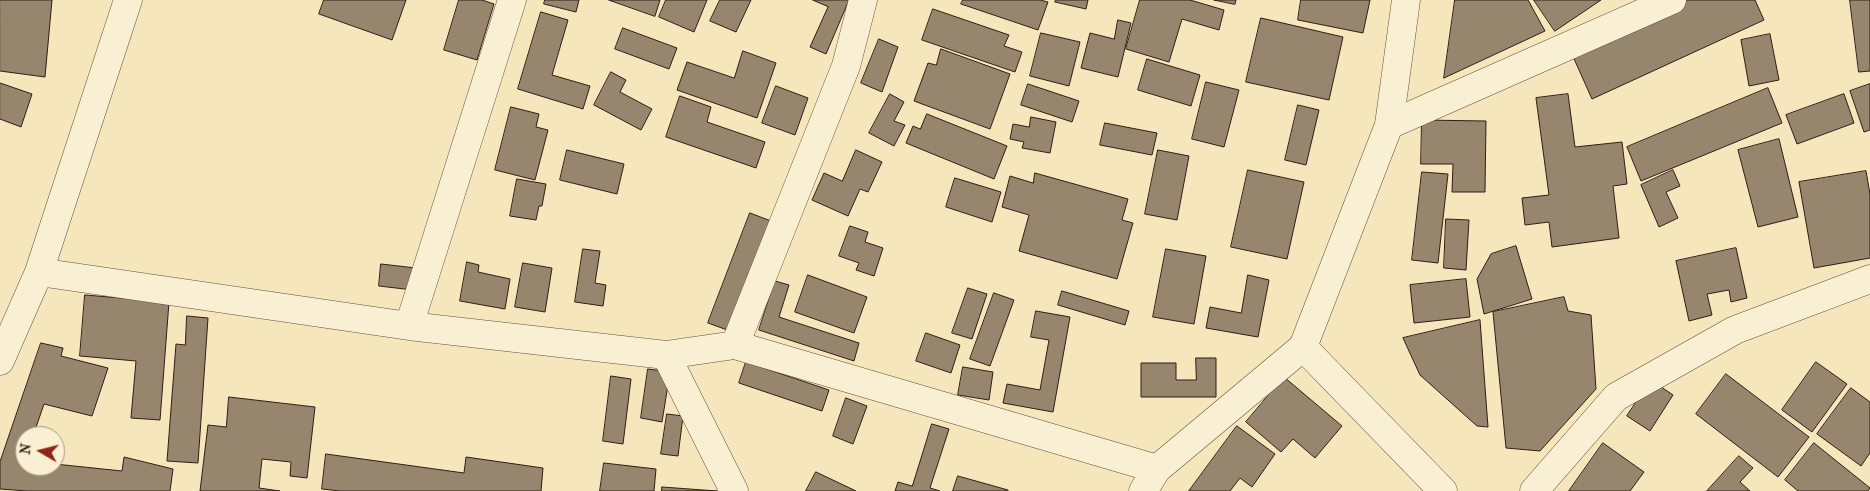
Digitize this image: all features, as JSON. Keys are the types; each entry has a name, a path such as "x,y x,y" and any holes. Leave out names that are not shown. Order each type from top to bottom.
{"street":[{"path":"0,361 38,272 128,0"},
{"path":"409,326 512,0"},
{"path":"735,345 846,66 863,0"},
{"path":"38,272 409,326 666,355 735,345 1150,480 1302,347 1390,125 1406,0"},
{"path":"1390,125 1672,0"},
{"path":"1534,491 1616,397 1735,330 1870,279"},
{"path":"1302,347 1443,491"},
{"path":"666,355 734,491"}],"building":[{"path":"0,0 52,0 45,77 0,71"},
{"path":"324,0 406,0 392,40 319,14"},
{"path":"459,0 482,0 494,4 477,60 444,50"},
{"path":"545,0 579,0 576,12 544,4"},
{"path":"609,0 660,0 655,16"},
{"path":"666,0 707,0 694,32 659,17"},
{"path":"720,0 751,0 736,32 710,21"},
{"path":"813,0 849,0 826,54 810,47 828,7"},
{"path":"963,0 1040,0 1048,2 1038,30 961,4"},
{"path":"1056,0 1088,0 1086,9 1055,2"},
{"path":"1140,0 1190,0 1224,10 1219,30 1182,19 1169,62 1126,49"},
{"path":"1214,0 1236,0 1235,4"},
{"path":"1301,0 1370,0 1363,33 1298,20"},
{"path":"1455,0 1528,0 1545,31 1444,78"},
{"path":"1534,0 1601,0 1555,31"},
{"path":"1685,0 1755,0 1764,20 1592,99 1571,52"},
{"path":"1850,0 1870,0 1870,71 1859,72"},
{"path":"933,9 1009,35 1004,46 1022,52 1015,72 922,40"},
{"path":"541,12 568,20 552,75 590,86 583,109 518,89"},
{"path":"1261,18 1343,37 1329,100 1246,82"},
{"path":"1118,20 1131,23 1118,77 1081,68 1090,33 1114,39"},
{"path":"623,28 677,48 669,69 615,49"},
{"path":"1041,33 1080,42 1069,86 1030,76"},
{"path":"1770,34 1779,80 1749,86 1741,40"},
{"path":"879,39 898,47 882,92 861,83"},
{"path":"941,49 1010,74 990,129 914,101 928,63 936,65"},
{"path":"743,51 776,63 757,118 677,90 687,62 734,78"},
{"path":"1147,59 1200,75 1191,106 1138,90"},
{"path":"611,72 626,80 620,92 652,109 641,130 594,105"},
{"path":"1206,82 1239,90 1224,147 1192,139"},
{"path":"0,83 32,94 21,127 0,119"},
{"path":"1028,84 1079,101 1072,122 1021,105"},
{"path":"1870,84 1870,130 1864,132 1850,91"},
{"path":"776,86 808,98 795,135 762,123"},
{"path":"1768,88 1782,123 1641,181 1627,147"},
{"path":"890,94 904,102 894,121 905,125 894,146 869,133"},
{"path":"1568,94 1575,147 1622,142 1627,184 1613,186 1619,238 1552,247 1549,222 1525,225 1522,198 1549,195 1536,98"},
{"path":"1844,94 1854,123 1797,144 1786,115"},
{"path":"680,96 711,107 707,122 765,142 756,168 666,137"},
{"path":"1298,105 1319,110 1306,165 1285,160"},
{"path":"511,107 539,114 536,127 548,130 535,180 495,170"},
{"path":"927,114 1007,146 994,179 906,143 913,126 920,129"},
{"path":"1031,117 1056,122 1050,153 1022,148 1024,142 1010,139 1013,124 1029,127"},
{"path":"1422,120 1486,121 1485,192 1452,192 1453,164 1421,164"},
{"path":"1105,123 1157,133 1152,155 1100,145"},
{"path":"1779,139 1798,217 1758,227 1738,150"},
{"path":"567,150 624,164 617,194 560,180"},
{"path":"856,150 882,162 868,192 860,189 848,216 812,200 824,173 842,181"},
{"path":"1158,150 1189,156 1177,220 1145,214"},
{"path":"1248,170 1304,182 1287,259 1231,247"},
{"path":"1673,170 1680,186 1666,192 1678,218 1659,227 1641,185"},
{"path":"1866,171 1870,194 1870,258 1814,268 1799,182"},
{"path":"1422,172 1448,174 1438,263 1412,260"},
{"path":"1035,173 1128,199 1122,220 1133,223 1117,279 1019,251 1029,215 1002,207 1010,176 1033,183"},
{"path":"955,178 1001,192 992,222 946,207"},
{"path":"517,179 546,184 542,206 539,206 536,220 510,216"},
{"path":"750,213 771,221 730,331 708,323"},
{"path":"1446,219 1469,220 1466,270 1444,268"},
{"path":"850,226 868,232 865,242 883,248 874,276 856,270 859,263 839,256"},
{"path":"1516,246 1532,299 1484,314 1477,279 1491,254"},
{"path":"1736,248 1747,298 1731,302 1729,290 1707,294 1712,315 1689,321 1676,261"},
{"path":"583,249 600,251 595,283 606,285 603,306 575,302"},
{"path":"1166,249 1206,256 1194,324 1153,317"},
{"path":"467,262 479,265 478,272 510,279 505,309 460,301"},
{"path":"523,263 552,268 545,312 515,307"},
{"path":"381,264 416,268 413,290 379,286"},
{"path":"808,275 867,297 854,333 795,312"},
{"path":"1248,275 1269,280 1258,337 1206,328 1210,307 1241,313"},
{"path":"1466,279 1470,317 1414,323 1410,285"},
{"path":"775,281 789,285 779,317 859,343 854,361 759,330"},
{"path":"968,288 987,294 972,339 952,333"},
{"path":"1062,291 1129,311 1125,325 1058,305"},
{"path":"994,293 1014,300 990,366 970,359"},
{"path":"85,295 169,302 160,420 131,418 136,361 80,356"},
{"path":"1564,297 1568,311 1591,315 1596,389 1540,451 1506,448 1493,312"},
{"path":"1036,311 1070,317 1053,412 1003,403 1007,384 1040,390 1049,340 1031,337"},
{"path":"187,316 208,318 198,463 167,461 176,344 185,345"},
{"path":"1480,320 1488,427 1477,426 1420,375 1403,338"},
{"path":"926,333 960,345 951,373 916,361"},
{"path":"41,343 63,348 61,356 108,368 92,416 44,404 36,426 15,426 15,476 65,476 65,465 122,471 124,457 173,469 170,491 27,491 0,489 0,462"},
{"path":"1196,358 1216,358 1216,397 1141,397 1141,363 1176,363 1176,380 1196,380"},
{"path":"746,362 829,390 822,411 739,383"},
{"path":"1816,362 1847,384 1812,432 1782,410"},
{"path":"963,367 993,372 989,400 958,395"},
{"path":"648,369 670,372 662,422 641,418"},
{"path":"1726,374 1809,437 1778,477 1696,414"},
{"path":"611,376 631,379 623,444 603,441"},
{"path":"1284,377 1342,426 1315,458 1293,439 1281,452 1246,422"},
{"path":"1651,380 1673,395 1650,431 1627,416"},
{"path":"1851,388 1870,402 1870,453 1861,466 1817,434"},
{"path":"229,397 315,407 307,478 290,476 291,462 262,459 259,488 280,491 200,491 208,425 226,427"},
{"path":"846,398 867,406 853,444 833,436"},
{"path":"667,414 683,416 678,456 661,454"},
{"path":"932,424 949,429 930,488 940,491 895,491 898,482 912,486"},
{"path":"1237,426 1275,454 1252,487 1240,478 1230,491 1189,491"},
{"path":"1603,443 1644,472 1630,491 1569,491"},
{"path":"1814,443 1870,488 1868,491 1798,491 1785,480"},
{"path":"326,454 464,473 466,457 543,468 541,491 340,491 322,489"},
{"path":"1739,456 1753,468 1740,482 1750,491 1707,491"},
{"path":"604,463 656,469 654,491 600,491"},
{"path":"816,472 856,491 806,491"},
{"path":"958,476 1008,490 1008,491 953,491"},
{"path":"662,487 717,491 662,491"}]}
